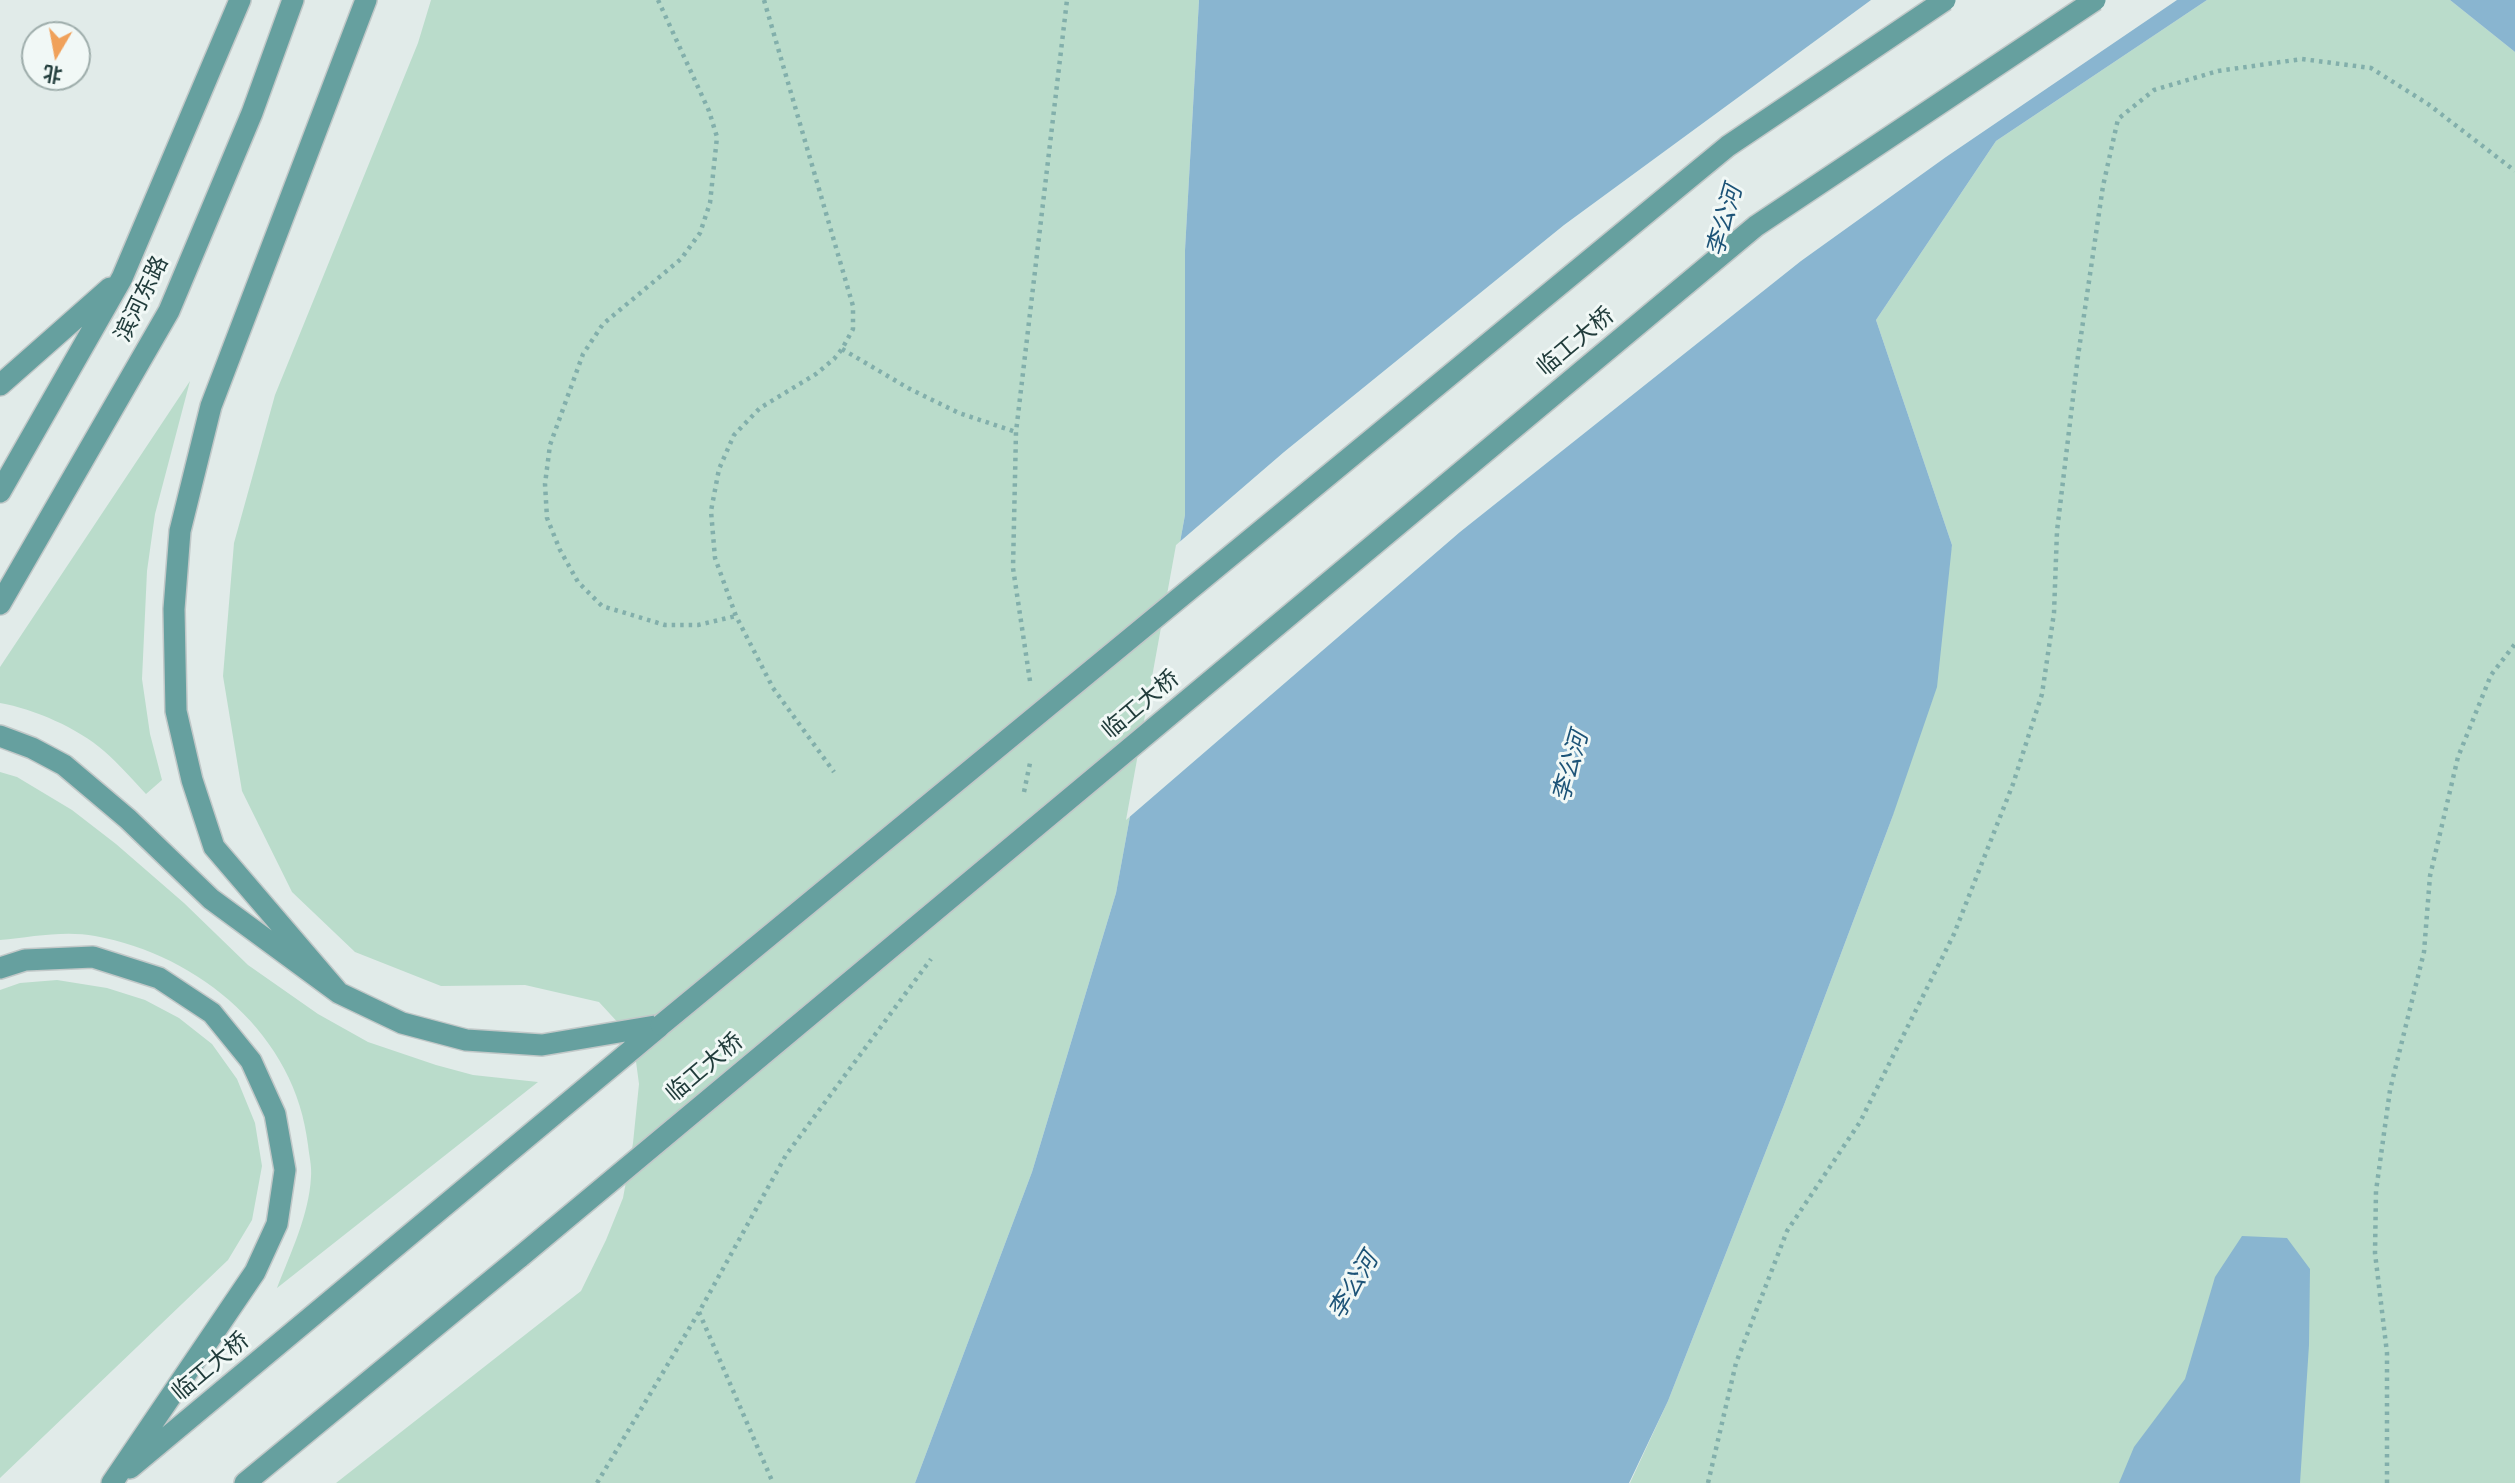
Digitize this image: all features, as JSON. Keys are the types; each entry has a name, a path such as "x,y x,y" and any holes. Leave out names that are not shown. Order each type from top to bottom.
{"main road":[{"name":"滨河东路","path":"0,492 122,278 240,0"},
{"name":"滨河东路","path":"0,604 169,311 252,113 293,0"},
{"path":"339,992 214,846 192,780 176,711 174,609 180,531 211,406 366,0"},
{"name":"临工大桥","path":"113,1483 661,1026 1728,145 1945,0"},
{"name":"临工大桥","path":"245,1483 520,1257 1756,226 2095,0"},
{"path":"0,385 122,278"},
{"path":"0,736 32,748 64,765 128,819 211,899 339,992 402,1023 466,1040 542,1045 661,1026"},
{"path":"0,968 24,960 93,957 159,978 212,1013 251,1061 275,1114 285,1170 277,1224 255,1272 113,1483"}],"path":[{"path":"658,0 709,111 717,138 709,203 700,233 681,259 603,324 583,354 550,445 545,484 547,518 560,550 578,582 602,606 665,625 698,625 736,616"},
{"path":"764,0 853,306 853,330 842,349 816,374 760,408 734,435 719,469 711,512 715,558 736,616 773,688 834,772"},
{"path":"1708,1483 1736,1363 1787,1231 1860,1122 1954,934 2013,784 2042,694 2054,613 2057,531 2078,356 2103,187 2118,119 2154,90 2218,71 2302,59 2371,68 2428,104 2515,171"},
{"path":"842,349 908,388 959,413 1016,432"},
{"path":"2387,1483 2388,1353 2375,1253 2376,1191 2389,1103 2424,952 2430,876 2458,757 2491,675 2515,644"},
{"path":"699,1312 773,1483"}],"green space":[{"path":"431,0 1199,0 1185,250 1185,515 1116,893 1032,1172 915,1483 336,1483 581,1291 623,1198 633,1143 639,1084 633,1039 599,1002 525,985 441,986 355,952 292,892 242,791 223,676 234,543 275,395 418,43"},
{"path":"2207,0 2450,0 2515,52 2515,1483 1630,1483 1668,1401 1784,1105 1892,818 1952,545 1876,320 1996,141"},
{"path":"190,381 155,514 147,571 142,679 150,734 162,780 146,794 110,756 82,735 41,715 0,703 0,667"},
{"path":"0,772 17,777 72,810 184,903 248,965 318,1014 368,1042 436,1065 473,1075 538,1082 277,1288 303,1219 311,1173 300,1106 284,1069 263,1036 236,1007 205,982 171,961 134,946 84,934 0,940"},
{"path":"57,980 107,988 145,1000 179,1018 212,1044 237,1079 255,1123 262,1166 252,1220 228,1260 0,1478 0,990 20,983"}],"water":[{"name":"李公河","path":"1199,0 2207,0 1996,141 1876,320 1952,545 1937,687 1892,818 1784,1105 1668,1401 1629,1483 915,1483 1032,1172 1116,893 1185,515 1185,250"},
{"path":"2450,0 2515,0 2515,52"},
{"path":"2242,1236 2287,1238 2310,1269 2309,1345 2300,1483 2119,1483 2134,1447 2185,1379 2215,1277"}],"pier":[{"path":"1871,0 2177,0 1946,157 1801,261 1460,532 1126,820 1176,545 1284,452 1564,225"}]}
